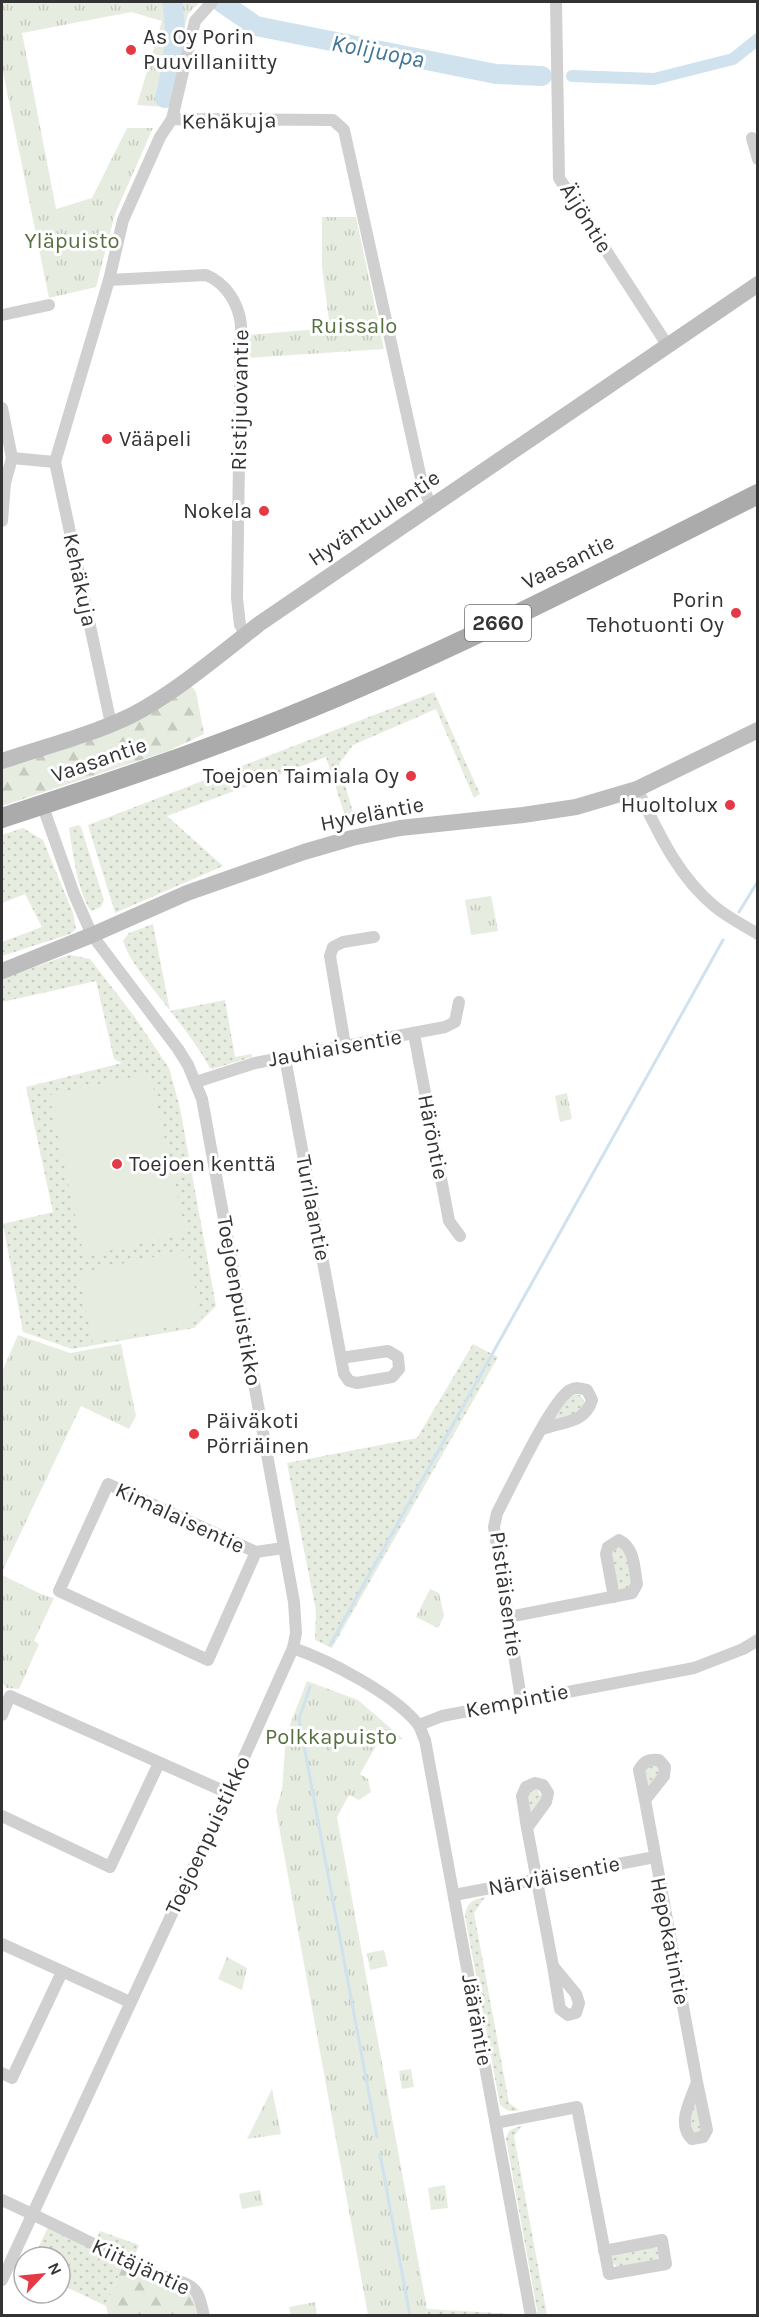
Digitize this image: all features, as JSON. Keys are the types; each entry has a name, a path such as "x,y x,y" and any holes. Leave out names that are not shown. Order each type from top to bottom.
{"main road":[{"name":"Vaasantie","path":"2,818 212,747 294,715 421,659 758,494"}],"street":[{"path":"172,120 195,21 212,2"},
{"name":"Äijöntie","path":"556,2 559,178 668,346"},
{"name":"Kehäkuja","path":"111,724 55,462 109,280 123,220 160,137 172,120 333,120 344,130 422,483 431,507"},
{"path":"752,138 758,159"},
{"name":"Ristijuovantie","path":"109,280 206,275 217,280 240,311 237,598 240,625 246,634"},
{"name":"Hyväntuulentie","path":"2,761 111,724 159,698 246,634 758,284"},
{"path":"2,315 49,305"},
{"path":"2,408 12,458 3,484 2,521"},
{"path":"12,458 55,462"},
{"name":"Hyveläntie","path":"2,971 92,935 131,916 267,864 351,838 400,828 523,815 565,808 637,789 758,730"},
{"path":"637,789 674,861 693,887 715,908 758,934"},
{"name":"Toejoenpuistikko","path":"2,2280 293,1648 296,1619 202,1099 196,1082 178,1049 92,935 77,902 42,804"},
{"path":"345,1045 330,956 333,947 343,942 374,937"},
{"name":"Jauhiaisentie","path":"196,1082 233,1069 445,1027 455,1022 459,1002"},
{"name":"Häröntie","path":"414,1034 449,1221 460,1236"},
{"name":"Turilaantie","path":"285,1058 341,1358"},
{"name":"Pistiäisentie","path":"521,1699 494,1527 497,1513 543,1429"},
{"name":"Kimalaisentie","path":"256,1552 207,1660 59,1591 108,1484 256,1552 283,1548"},
{"path":"508,1617 614,1597"},
{"name":"Kempintie","path":"419,1725 442,1716 521,1699 694,1668 742,1649 758,1640"},
{"path":"293,1648 314,1656 393,1699 419,1725"},
{"path":"2,1715 10,1696 228,1793"},
{"name":"Jääräntie","path":"419,1725 429,1759 531,2316"},
{"path":"2,1816 110,1867 159,1763"},
{"name":"Hepokatintie","path":"645,1800 697,2082"},
{"path":"527,1828 553,1966"},
{"name":"Närviäisentie","path":"454,1896 655,1857"},
{"path":"2,1944 130,2002"},
{"path":"2,2073 12,2078 62,1972"},
{"path":"495,2123 577,2107 604,2251 609,2274 666,2264 662,2240 604,2251"},
{"name":"Kiitäjäntie","path":"2,2200 163,2277 181,2282 197,2293 204,2316"}],"green space":[{"name":"Yläpuisto","path":"2,2 200,2 188,14 165,107 137,105 162,21 131,12 22,33 56,209 92,198 127,128 153,128 115,214 96,287 49,298 2,67"},
{"name":"Ruissalo","path":"322,217 356,217 384,349 247,358 247,335 330,328 322,267"},
{"path":"187,687 192,687 196,692 204,734 168,751 2,806 2,769 123,728"},
{"path":"434,692 480,794 474,798 436,709 353,745 339,764 355,819 348,825 326,757 167,816 223,866 115,913 88,825"},
{"path":"78,825 81,827 104,900 101,907 91,911 79,882 69,828"},
{"path":"23,828 43,840 73,913 76,929 70,934 2,956 2,942 42,927 25,894 2,903 2,835"},
{"path":"491,896 498,931 471,935 465,900"},
{"path":"153,924 170,1010 136,967 123,941 129,933"},
{"path":"69,955 90,959 134,1016 169,1068 180,1108 216,1306 194,1328 72,1349 23,1332 3,1224 53,1212 26,1087 122,1063 114,1059 96,981 2,1002 2,978"},
{"path":"225,1000 235,1057 252,1054 252,1057 210,1068 170,1011"},
{"name":"Toejoen kenttä","path":"150,1073 186,1234 84,1256 49,1095"},
{"path":"567,1093 572,1119 560,1122 555,1096"},
{"path":"187,1250 202,1320 93,1343 78,1273"},
{"path":"18,1335 70,1353 121,1344 136,1416 129,1429 81,1406 2,1572 2,1372"},
{"path":"473,1344 498,1357 332,1648 315,1640 316,1611 287,1463 417,1438"},
{"path":"574,1395 580,1395 584,1400 584,1408 573,1415 553,1419 565,1400"},
{"path":"617,1546 623,1547 625,1551 632,1577 631,1587 620,1590 612,1565 613,1550"},
{"path":"2,1575 54,1598 34,1641 39,1644 19,1689 6,1688 2,1682"},
{"path":"430,1589 439,1593 444,1616 438,1628 416,1617"},
{"name":"Polkkapuisto","path":"307,1681 358,1700 403,1739 376,1746 360,1774 368,1779 371,1792 359,1800 349,1795 337,1817 428,2315 368,2315 276,1810 282,1790 286,1735"},
{"path":"654,1763 661,1769 648,1791 645,1768"},
{"path":"533,1789 538,1790 542,1798 532,1814 529,1813 528,1792"},
{"path":"485,1897 474,1913 509,2103 519,2110 516,2111 509,2111 500,2105 465,1916 471,1902"},
{"path":"384,1950 388,1966 370,1970 367,1953"},
{"path":"227,1957 247,1968 242,1990 218,1979"},
{"path":"411,2069 414,2087 402,2089 399,2071"},
{"path":"272,2089 281,2134 247,2139"},
{"path":"696,2102 702,2130 699,2134 691,2133 688,2116"},
{"path":"522,2126 514,2136 547,2315 538,2315 506,2139 511,2130"},
{"path":"445,2185 448,2208 431,2210 428,2188"},
{"path":"260,2190 263,2205 242,2209 239,2194"},
{"path":"48,2227 124,2263 106,2306 72,2290 72,2245 40,2245"},
{"path":"100,2231 139,2245 135,2255 97,2238"},
{"path":"653,2246 659,2250 658,2260 618,2268 612,2262 612,2256 618,2252"},
{"path":"124,2263 178,2286 193,2297 200,2315 108,2315 106,2306"},
{"path":"315,2302 317,2315 291,2315 289,2307"},
{"path":"427,2309 513,2314 513,2315 428,2315"}],"waterway":[{"path":"165,98 174,50 175,25 172,2"},
{"name":"Kolijuopa","path":"221,2 256,26 496,74 542,76"},
{"name":"Kolijuopa","path":"572,76 654,79 733,59 758,39"},
{"path":"739,912 758,881"},
{"path":"330,1645 723,940"},
{"path":"310,1687 299,1719 377,2137"},
{"path":"380,2154 410,2316"}],"place":[{"name":"As Oy Porin Puuvillaniitty","path":"131,50"},
{"name":"Vääpeli","path":"107,439"},
{"name":"Nokela","path":"264,511"},
{"name":"Porin Tehotuonti Oy","path":"736,613"},
{"name":"Toejoen Taimiala Oy","path":"411,776"},
{"name":"Huoltolux","path":"730,805"},
{"name":"Toejoen kenttä","path":"117,1164"},
{"name":"Päiväkoti Pörriäinen","path":"194,1434"}]}
